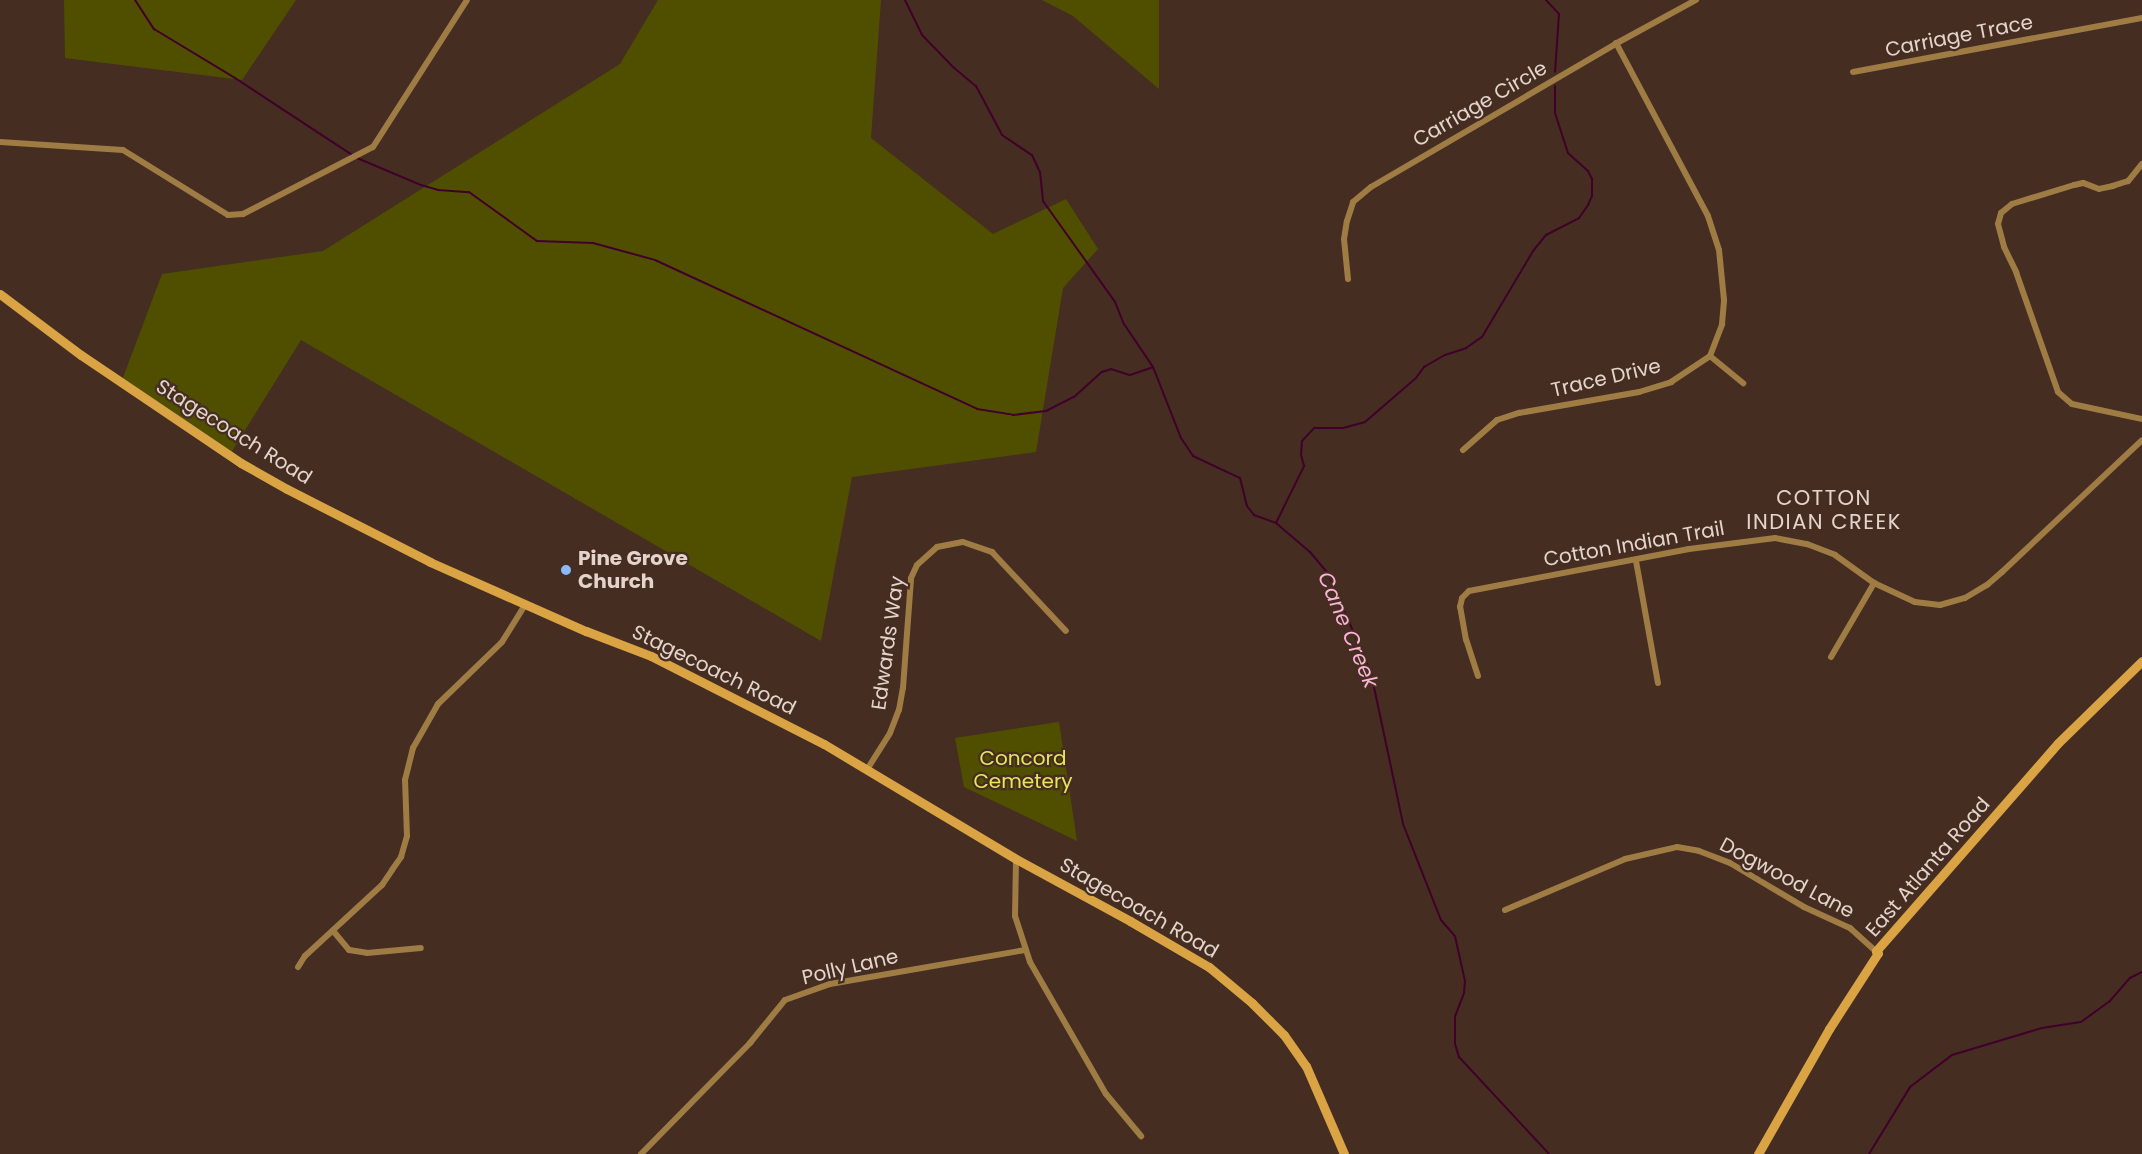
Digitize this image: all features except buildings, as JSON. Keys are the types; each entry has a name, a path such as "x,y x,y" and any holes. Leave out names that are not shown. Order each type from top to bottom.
{"street":[{"path":"0,142 123,150 228,215 243,214 373,147 467,0"},
{"name":"Carriage Circle","path":"1348,279 1344,239 1353,202 1379,182 1696,0"},
{"name":"Carriage Trace","path":"1853,72 2142,18"},
{"path":"1617,44 1697,191 1719,250 1724,300 1723,316 1710,356 1743,383"},
{"path":"2142,164 2128,181 2113,186 2099,189 2084,183 2012,204 2001,213 1998,224 2058,392 2066,401 2142,419"},
{"name":"Stagecoach Road","path":"0,294 81,356 241,463 365,530 525,605 651,656 868,768 1016,860 1130,921 1209,967 1252,1003 1284,1035 1306,1066 1344,1154"},
{"name":"Trace Drive","path":"1463,450 1497,420 1519,413 1639,392 1671,382 1710,356"},
{"name":"Cotton Indian Trail","path":"1478,676 1466,640 1460,607 1462,598 1469,591 1636,561 1689,549 1775,538 1807,544 1835,555 1874,583 1927,605 1940,605 1965,598 1987,585 2002,572 2142,440"},
{"name":"Edwards Way","path":"868,768 890,733 903,688 911,578 917,565 937,548 963,542 992,552 1066,631"},
{"path":"1636,561 1658,683"},
{"path":"1831,657 1874,583"},
{"path":"298,967 305,956 334,932 382,885 401,857 407,836 405,780 412,748 438,704 502,642 525,605"},
{"name":"East Atlanta Road","path":"1758,1154 1829,1029 1878,953 1876,951 2058,743 2142,661"},
{"name":"Dogwood Lane","path":"1505,910 1625,859 1677,847 1699,851 1730,863 1804,907 1850,928 1878,953"},
{"path":"1016,860 1015,916 1025,950 1095,1076 1141,1136"},
{"path":"334,932 350,950 367,953 421,948"},
{"name":"Polly Lane","path":"641,1154 750,1043 785,1000 830,984 1025,950"}],"green space":[{"path":"64,0 296,0 242,80 65,58"},
{"path":"658,0 881,0 871,138 993,234 1066,199 1098,249 1063,288 1036,452 852,477 821,641 301,340 229,456 121,383 162,274 323,251 620,64"},
{"path":"1042,0 1159,0 1159,89 1073,16"},
{"name":"Concord Cemetery","path":"1059,722 1077,841 964,787 955,738"}],"waterway":[{"path":"135,0 154,29 235,78 352,155"},
{"name":"Cane Creek","path":"905,0 922,35 953,67 976,86 1002,135 1032,155 1040,172 1043,201 1115,302 1124,324 1153,367 1181,438 1193,456 1240,478 1247,506 1254,515 1276,523 1310,552 1329,575 1371,673 1403,824 1441,920 1455,936 1465,981 1464,993 1455,1016 1455,1044 1459,1057 1549,1154"},
{"path":"1546,0 1559,14 1555,72"},
{"path":"1276,523 1304,466 1301,455 1302,441 1314,428 1343,428 1365,422 1416,378 1424,367 1445,355 1466,348 1482,337 1533,251 1546,235 1579,218 1588,205 1592,196 1592,179 1588,171 1568,153 1555,113 1555,86"},
{"path":"357,158 421,185 438,190 469,192 537,241 593,243 655,260 977,409 1013,415 1046,411 1074,397 1102,372 1111,369 1130,375 1153,367"},
{"path":"1869,1154 1910,1087 1952,1055 2042,1028 2081,1022 2109,1002 2130,978 2142,972"}],"place":[{"name":"Pine Grove Church","path":"566,570"}],"district":[{"name":"COTTON INDIAN CREEK","path":"1824,510"}]}
